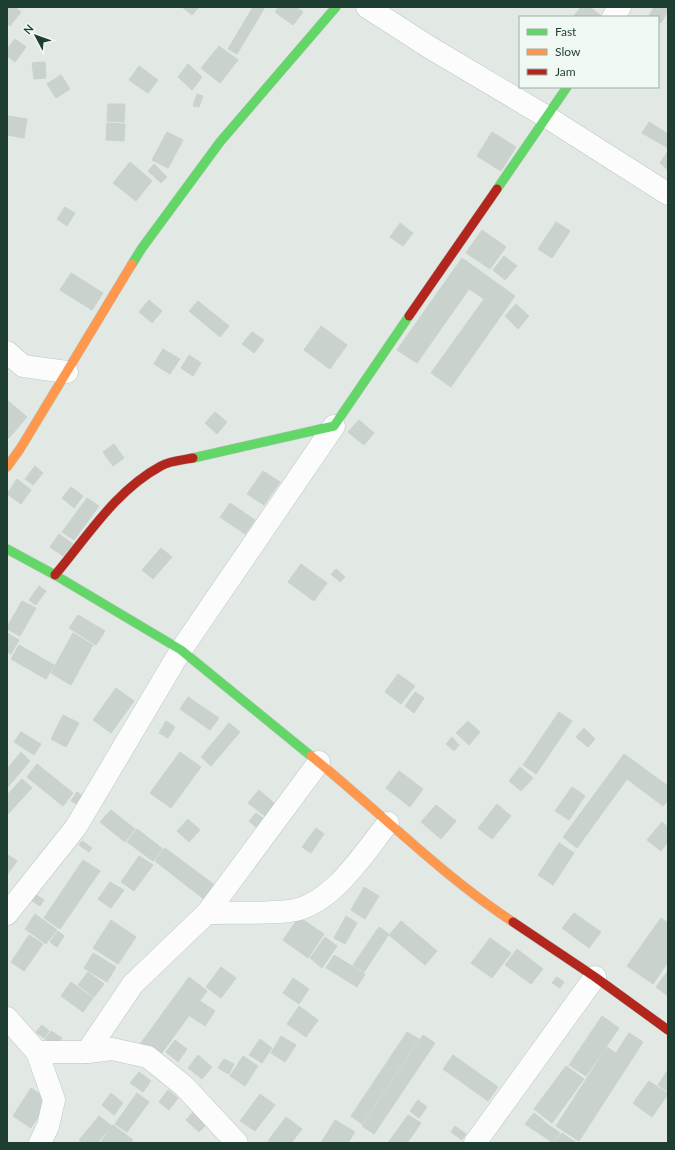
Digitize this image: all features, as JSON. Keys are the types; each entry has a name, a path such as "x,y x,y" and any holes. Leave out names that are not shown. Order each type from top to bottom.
{"street":[{"path":"7,467 67,372 142,248 220,142 336,7"},
{"path":"367,7 429,47 547,117 668,194"},
{"path":"614,16 620,7"},
{"path":"7,914 76,826 181,650 469,227 566,88"},
{"path":"7,352 23,366 67,372"},
{"path":"55,575 126,491 146,474 162,465 334,426"},
{"path":"7,549 55,575 181,650 318,762 388,823 487,905 596,977 668,1030"},
{"path":"87,1052 133,984 207,913 318,762"},
{"path":"207,913 292,911 320,900 341,883 388,823"},
{"path":"475,1143 596,977"},
{"path":"7,1018 37,1052 54,1100 48,1126 40,1143"},
{"path":"37,1052 87,1052 112,1049 148,1057 184,1086 237,1143"}],"building":[{"path":"7,7 15,7 21,12 10,26 7,23"},
{"path":"182,7 199,7 192,15"},
{"path":"253,7 265,7 237,54 228,49"},
{"path":"279,7 296,7 303,12 293,25 275,12"},
{"path":"581,7 590,7 601,16 574,16"},
{"path":"654,7 668,7 668,11 661,23 659,22 659,16 649,16"},
{"path":"15,39 26,47 15,62 7,56 7,49"},
{"path":"219,46 238,60 220,83 201,68"},
{"path":"45,62 46,78 34,79 32,63"},
{"path":"188,64 202,77 192,90 178,77"},
{"path":"139,66 158,80 148,93 129,80"},
{"path":"61,75 70,89 56,98 47,84"},
{"path":"197,94 203,96 199,107 193,106"},
{"path":"108,104 125,104 124,122 107,121"},
{"path":"8,116 27,119 24,138 7,135"},
{"path":"649,122 668,134 668,148 642,133"},
{"path":"107,123 125,124 124,141 106,140"},
{"path":"167,132 183,140 168,168 152,160"},
{"path":"492,132 516,147 501,171 477,156"},
{"path":"668,151 668,168 667,169 660,163"},
{"path":"130,162 152,181 136,201 113,183"},
{"path":"154,164 167,177 161,183 148,171"},
{"path":"65,207 75,213 67,226 57,219"},
{"path":"556,222 570,231 552,258 538,249"},
{"path":"400,223 413,233 403,246 390,237"},
{"path":"482,230 506,247 490,269 466,253"},
{"path":"504,256 517,266 505,280 493,270"},
{"path":"462,258 515,296 451,387 431,373 484,299 469,289 417,363 397,350"},
{"path":"71,273 103,293 92,310 60,290"},
{"path":"149,300 162,311 152,323 139,312"},
{"path":"198,301 229,326 220,337 189,311"},
{"path":"516,304 529,316 518,329 505,316"},
{"path":"321,326 347,345 330,369 304,350"},
{"path":"252,332 264,340 254,353 242,344"},
{"path":"163,349 180,359 170,374 154,364"},
{"path":"189,355 201,363 193,376 181,368"},
{"path":"7,400 27,417 9,438 7,436"},
{"path":"215,412 227,422 217,434 205,423"},
{"path":"359,420 374,433 364,445 348,432"},
{"path":"114,444 124,458 113,466 103,452"},
{"path":"35,466 43,473 33,485 25,479"},
{"path":"263,471 280,482 264,505 247,494"},
{"path":"17,479 31,490 21,504 7,494"},
{"path":"71,487 83,496 74,508 62,498"},
{"path":"87,498 99,506 74,540 62,532"},
{"path":"230,503 255,520 245,534 220,517"},
{"path":"59,534 73,544 63,556 50,547"},
{"path":"161,548 172,557 153,579 142,570"},
{"path":"301,564 327,583 314,601 288,582"},
{"path":"336,569 345,577 340,582 331,574"},
{"path":"39,586 46,591 36,605 29,600"},
{"path":"22,601 36,608 20,636 7,629 7,627"},
{"path":"78,615 105,631 96,645 69,628"},
{"path":"7,633 19,640 11,654 7,652"},
{"path":"73,633 93,645 71,685 51,673"},
{"path":"19,645 54,665 46,679 11,659"},
{"path":"398,674 415,686 401,704 385,692"},
{"path":"116,688 134,701 111,733 93,720"},
{"path":"415,692 424,698 414,713 405,706"},
{"path":"188,697 219,718 210,730 180,709"},
{"path":"559,712 572,721 536,774 523,765"},
{"path":"63,715 79,723 66,747 51,739"},
{"path":"166,721 175,727 168,738 159,733"},
{"path":"468,721 480,732 469,745 456,733"},
{"path":"229,723 240,732 211,766 201,757"},
{"path":"584,728 595,739 588,747 576,737"},
{"path":"21,732 41,744 34,755 14,742"},
{"path":"452,737 459,745 454,751 446,744"},
{"path":"21,752 30,761 7,788 7,769"},
{"path":"180,752 201,767 171,808 150,793"},
{"path":"624,754 668,786 668,800 663,806 627,779 577,848 563,837"},
{"path":"37,764 73,793 63,806 27,777"},
{"path":"520,767 533,778 521,791 509,781"},
{"path":"399,771 423,789 410,807 386,788"},
{"path":"22,779 32,788 7,815 7,795"},
{"path":"572,787 585,796 569,820 555,811"},
{"path":"259,790 275,804 265,816 248,803"},
{"path":"77,792 89,800 83,808 71,801"},
{"path":"497,804 511,816 492,839 478,828"},
{"path":"436,805 456,821 441,839 421,822"},
{"path":"111,810 135,829 125,842 100,822"},
{"path":"256,813 264,819 257,828 249,821"},
{"path":"188,819 200,830 189,842 177,831"},
{"path":"662,822 668,827 668,842 661,851 647,840"},
{"path":"316,828 324,834 311,853 302,847"},
{"path":"137,829 163,849 153,861 127,842"},
{"path":"82,841 92,848 89,852 79,845"},
{"path":"559,843 574,853 553,885 538,875"},
{"path":"165,848 216,886 205,900 155,861"},
{"path":"7,854 17,861 7,875"},
{"path":"139,856 153,865 134,891 121,882"},
{"path":"83,860 100,871 60,929 44,918"},
{"path":"110,882 124,890 111,908 98,899"},
{"path":"364,887 379,896 365,919 351,910"},
{"path":"35,894 44,900 40,906 31,900"},
{"path":"574,913 601,932 589,948 562,928"},
{"path":"35,914 57,930 46,944 25,929"},
{"path":"346,916 357,923 345,944 334,938"},
{"path":"299,917 324,934 308,958 283,940"},
{"path":"661,918 668,923 668,962 653,984 627,966"},
{"path":"111,920 136,937 118,964 93,948"},
{"path":"401,921 437,951 425,965 389,935"},
{"path":"379,927 389,934 364,972 353,965"},
{"path":"58,931 64,936 57,947 50,942"},
{"path":"29,935 43,944 24,971 11,962"},
{"path":"325,937 337,946 322,968 310,958"},
{"path":"490,938 511,953 492,978 471,963"},
{"path":"517,949 543,969 531,984 505,965"},
{"path":"93,953 116,967 107,982 84,968"},
{"path":"334,955 365,974 357,987 326,968"},
{"path":"221,967 236,978 221,998 206,987"},
{"path":"668,971 668,996 656,987"},
{"path":"88,972 104,984 94,997 78,985"},
{"path":"189,977 207,991 156,1061 138,1047"},
{"path":"557,977 564,982 560,988 552,983"},
{"path":"293,978 309,989 299,1004 283,993"},
{"path":"71,982 93,998 83,1012 61,996"},
{"path":"200,1001 215,1011 205,1026 190,1016"},
{"path":"299,1006 318,1020 306,1037 287,1024"},
{"path":"602,1016 619,1028 586,1076 569,1065"},
{"path":"42,1025 49,1031 44,1038 36,1032"},
{"path":"51,1031 62,1038 56,1047 45,1039"},
{"path":"407,1032 419,1039 362,1124 351,1116"},
{"path":"629,1033 643,1042 579,1141 556,1126 607,1047 616,1053"},
{"path":"423,1035 435,1043 374,1134 362,1126"},
{"path":"281,1036 296,1045 285,1062 271,1053"},
{"path":"260,1039 272,1048 262,1063 249,1055"},
{"path":"175,1040 187,1049 178,1062 166,1052"},
{"path":"198,1055 212,1067 202,1079 188,1068"},
{"path":"453,1055 498,1087 488,1101 443,1069"},
{"path":"243,1056 258,1066 245,1086 230,1076"},
{"path":"224,1059 234,1064 229,1074 218,1068"},
{"path":"566,1066 584,1079 552,1123 534,1109"},
{"path":"667,1071 668,1072 668,1092 658,1085"},
{"path":"139,1072 151,1081 143,1092 130,1083"},
{"path":"649,1081 668,1094 652,1117 633,1103"},
{"path":"31,1088 49,1100 31,1128 13,1116"},
{"path":"168,1090 178,1098 169,1110 159,1102"},
{"path":"111,1093 123,1103 114,1115 102,1105"},
{"path":"137,1093 149,1102 127,1132 115,1124"},
{"path":"260,1094 275,1105 255,1131 240,1121"},
{"path":"418,1100 427,1107 419,1118 410,1111"},
{"path":"193,1112 207,1124 199,1132 186,1120"},
{"path":"534,1113 543,1120 535,1131 525,1124"},
{"path":"408,1115 421,1123 407,1143 388,1143"},
{"path":"99,1116 112,1126 97,1143 83,1143 79,1140"},
{"path":"286,1117 302,1129 291,1143 270,1143 268,1141"},
{"path":"335,1120 355,1132 348,1143 321,1143"},
{"path":"543,1121 560,1133 553,1143 536,1131"},
{"path":"113,1125 133,1140 130,1143 100,1143"},
{"path":"455,1126 466,1134 462,1140 451,1132"},
{"path":"562,1133 575,1142 554,1143"}],"traffic: fast":[{"path":"132,264 142,248 220,142 336,7"},
{"path":"497,189 566,88"},
{"path":"193,458 334,426 409,316"},
{"path":"7,549 55,575 181,650 311,756"}],"traffic: slow":[{"path":"7,467 20,449 132,264"},
{"path":"311,756 460,884 513,922"}],"traffic: jam":[{"path":"409,316 497,189"},
{"path":"55,575 103,515 130,488 164,464 193,458"},
{"path":"513,922 595,977 668,1030"}]}
